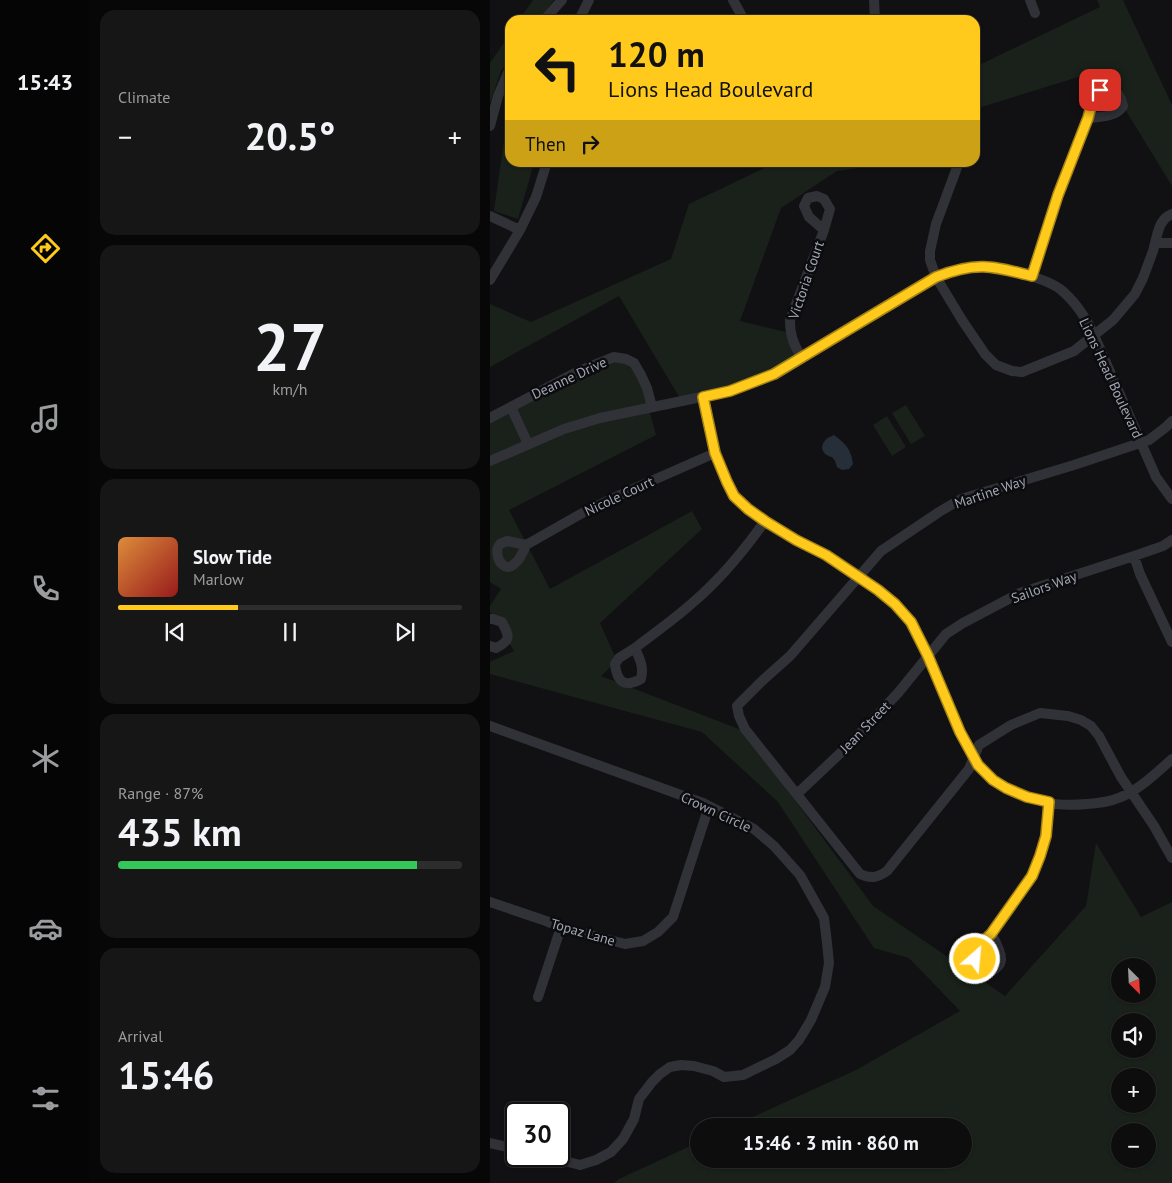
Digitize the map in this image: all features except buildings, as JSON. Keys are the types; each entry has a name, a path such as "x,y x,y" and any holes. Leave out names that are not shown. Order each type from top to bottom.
{"street":[{"path":"548,15 562,0"},
{"path":"582,15 589,0"},
{"path":"733,0 741,15"},
{"path":"874,0 875,15"},
{"path":"1030,0 1035,12"},
{"path":"490,126 498,96 505,80"},
{"path":"1032,276 1058,195 1088,118"},
{"path":"490,280 520,230 536,197 545,167"},
{"path":"957,167 936,224 930,260 936,277 985,354 996,365 1012,371 1022,372 1074,351 1113,320 1135,294 1153,252 1158,231 1166,216 1172,214"},
{"path":"490,216 520,230"},
{"name":"Victoria Court","path":"802,357 793,342 790,332 790,320 824,230"},
{"path":"1155,243 1172,243"},
{"name":"Lions Head Boulevard","path":"490,462 564,429 600,418 730,391 774,374 936,277 969,267 980,266 1000,268 1032,276 1059,288 1075,303 1088,322 1156,477 1172,500"},
{"name":"Deanne Drive","path":"490,418 577,372 614,357 626,359 634,363 647,388 652,407"},
{"path":"703,397 715,453 734,496 765,521 796,540 826,555 878,590 895,604 911,622 928,656 960,732 974,758 978,765 993,780 1027,797 1056,804 1080,805 1103,803 1131,792 1172,759"},
{"path":"511,407 528,444"},
{"name":"Martine Way","path":"797,794 745,728 739,716 737,706 790,656 881,551 961,499 1149,440 1172,421"},
{"name":"Nicole Court","path":"526,544 586,511 715,453"},
{"path":"635,648 690,605 719,578 751,541 765,521"},
{"name":"Sailors Way","path":"928,656 946,634 1020,593 1163,546 1172,540"},
{"path":"1134,556 1160,620 1172,642"},
{"path":"490,619 494,618 502,622 508,634 508,639 505,644 496,648 490,646"},
{"name":"Jean Street","path":"797,794 850,744 898,693 928,656"},
{"path":"797,794 860,874 869,878 880,875 887,871 969,769 979,745 1011,725 1040,713 1068,716 1081,720 1091,726 1099,736 1172,858"},
{"name":"Crown Circle","path":"490,726 709,806 754,829 774,846 800,875 824,918 829,963 825,987 799,1040 790,1050 743,1075 724,1077 713,1071 694,1066 681,1065 670,1067 652,1082 640,1099 634,1119 623,1139 611,1152 596,1160 580,1165 570,1162"},
{"path":"991,934 1032,876 1046,836 1049,802"},
{"name":"Topaz Lane","path":"490,902 562,927 625,944 642,940 658,932 673,916 709,806"},
{"path":"538,997 562,927"},
{"path":"490,1143 505,1146"}],"shaded area":[{"path":"533,0 554,0 543,15 522,15"},
{"path":"1097,0 1123,0 1172,105 1172,186 1101,70 980,107 980,65 1100,7"},
{"path":"505,41 505,66 501,71 490,103 490,63"},
{"path":"505,133 505,167 533,167 518,219 494,211"},
{"path":"767,167 868,167 837,171 781,208 740,321 790,333 800,358 707,395 681,400 619,296 490,367 490,304 531,322 671,259 689,204"},
{"path":"604,359 637,366 656,435 509,510 550,589 692,511 702,529 600,623 617,661 601,676 744,731 873,906 1005,996 1086,906 1096,843 1141,917 1172,902 1172,1183 614,1183 690,1146 690,1168 972,1168 972,1118 751,1118 856,1070 960,1011 909,958 874,948 778,802 702,732 490,674 490,662 514,651 490,611 490,606 501,589 490,582 490,422"},
{"path":"906,405 925,436 911,444 892,413"},
{"path":"887,416 906,447 892,456 873,425"},
{"path":"834,435 845,444 851,454 853,464 849,469 842,470 837,467 832,457 825,454 822,450 825,441"}],"route":[{"path":"975,959 975,953 980,944 991,934 1032,876 1046,836 1049,802 1027,797 1006,788 993,780 978,765 960,732 928,656 911,622 895,604 878,590 826,555 796,540 765,521 734,496 715,453 703,397 730,391 774,374 936,277 948,272 980,266 1000,268 1032,276 1058,195 1088,118 1093,99 1100,90"}]}
